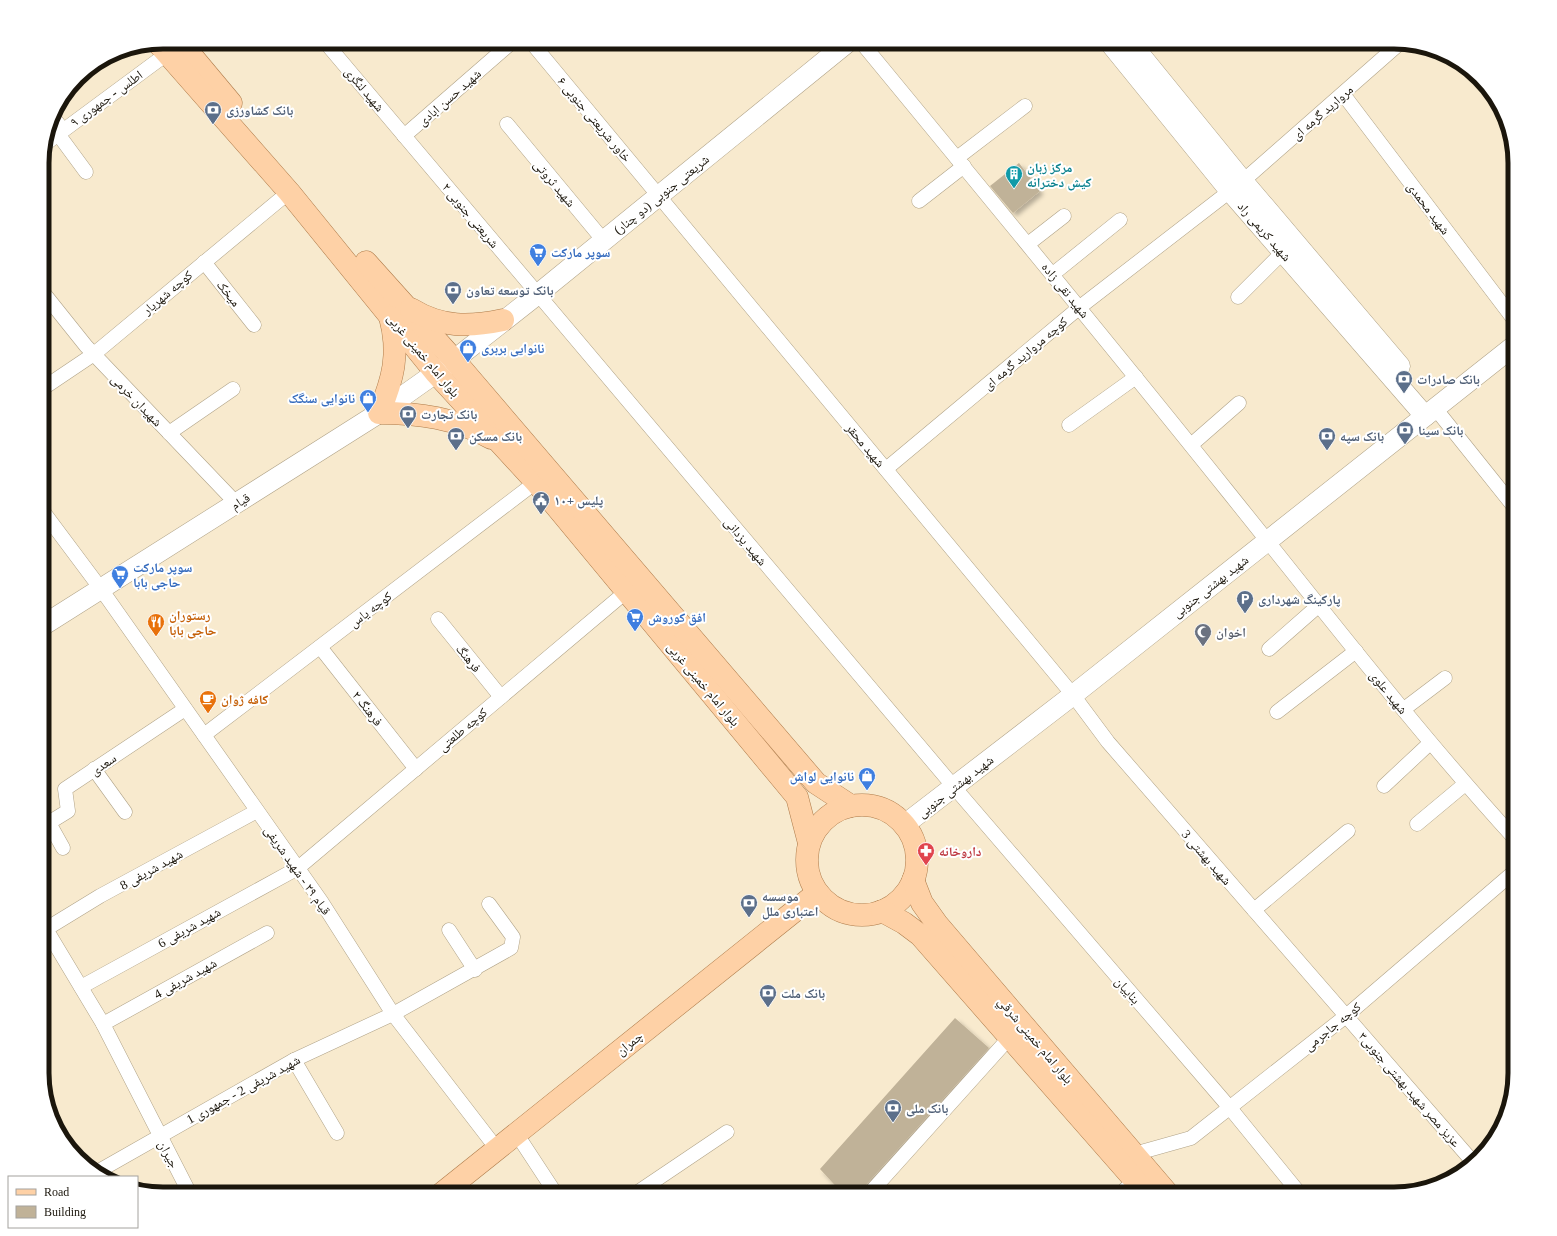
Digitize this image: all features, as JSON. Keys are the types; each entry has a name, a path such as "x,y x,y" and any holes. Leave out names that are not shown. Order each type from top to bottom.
{"main road":[{"name":"بلوار امام خمینی غربی","path":"177,49 290,192 395,308 454,360 816,782 851,806"},
{"name":"بلوار امام خمینی غربی","path":"177,49 395,308 436,373 536,482 797,797 809,843"},
{"name":"شریعتی جنوبی (دو چنار)","path":"436,373 604,241 839,49"},
{"name":"شهید کریمی راد","path":"1115,49 1236,186 1430,412"},
{"name":"شهید کریمی راد","path":"1135,49 1283,252 1430,412"},
{"path":"502,444 480,432 456,422 430,416 405,413 379,413 389,389 395,363 395,308 450,324 477,326 503,320"},
{"name":"شهید بهشتی جنوبی","path":"904,825 1073,695 1508,351"},
{"name":"قیام","path":"49,620 237,504 379,413 436,373"},
{"path":"851,806 866,806 880,809 893,815 904,825 912,838 916,852 916,866 913,880 900,899 882,911 864,915 846,913 830,906 817,893 809,877 806,860 809,843 816,830 825,819 837,811 851,806"},
{"name":"بلوار امام خمینی شرقي","path":"913,880 922,903 937,924 1162,1187"},
{"name":"چمران","path":"450,1187 817,893"},
{"name":"بلوار امام خمینی شرقي","path":"882,911 904,923 920,935 1010,1037 1132,1187"}],"street":[{"name":"اطلس - جمهوری ۹","path":"51,139 169,49"},
{"name":"شهید لنگری","path":"331,49 404,136"},
{"name":"شهید حسن ابادی","path":"404,136 504,49"},
{"name":"خاور شریعتی جنوبی ۶","path":"537,49 659,196"},
{"name":"شهید نقی زاده","path":"867,49 1080,307 1268,541"},
{"name":"مروارید گرمه ای","path":"1236,186 1393,49"},
{"name":"شهید محمدی","path":"1343,94 1508,312"},
{"path":"919,201 960,162 1025,106"},
{"path":"56,124 86,172"},
{"name":"شهید ثروتی","path":"507,124 604,241"},
{"name":"شریعتی جنوبی ۲","path":"404,136 538,294"},
{"name":"کوچه مروارید گرمه ای","path":"886,469 1080,307 1236,186"},
{"name":"کوچه شهریار","path":"49,385 94,354 290,192"},
{"name":"شهید محقر","path":"659,196 1073,695"},
{"path":"1028,244 1064,216"},
{"path":"1053,274 1120,220"},
{"path":"1238,297 1283,252"},
{"name":"میخک","path":"204,262 254,324"},
{"name":"شهید یزدانی","path":"538,294 954,787"},
{"name":"شهیدان خرمی","path":"49,299 94,354 237,504"},
{"path":"1069,425 1136,377"},
{"path":"169,433 233,389"},
{"path":"1191,445 1239,403"},
{"path":"1430,412 1508,500"},
{"name":"کوچه یاس","path":"204,735 536,482"},
{"name":"قیام ۲۹ - شهید شریفی","path":"49,519 101,589 321,900 393,1014 497,1149"},
{"name":"شهید علوی","path":"1268,541 1318,606 1404,709 1430,743 1508,831"},
{"name":"کوچه طلعتی","path":"298,868 627,591"},
{"path":"1269,650 1318,606"},
{"name":"فرهنگ","path":"438,619 501,697"},
{"name":"فرهنگ ۲","path":"320,647 416,768"},
{"path":"1277,712 1356,651"},
{"path":"1404,709 1445,678"},
{"name":"شهید بهشتی 3","path":"1073,695 1108,742 1346,1016"},
{"name":"سعدی","path":"49,823 68,811 65,789 185,709"},
{"path":"1384,786 1430,743"},
{"path":"94,769 125,812"},
{"path":"1418,824 1465,784"},
{"name":"بناییان","path":"954,787 1230,1108 1294,1187"},
{"name":"شهید شریفی 8","path":"49,927 107,893 257,811"},
{"path":"49,829 63,848"},
{"path":"1254,910 1348,831"},
{"name":"شهید شریفی 6","path":"81,987 298,868"},
{"name":"کوچه جاجرمی","path":"1134,1154 1191,1138 1346,1016 1508,877"},
{"name":"شهید شریفی 2 - جمهوری 1","path":"102,1169 294,1060 393,1014 511,948 513,937 489,904"},
{"path":"449,930 474,970"},
{"name":"شهید شریفی 4","path":"103,1024 267,933"},
{"name":"جیران","path":"49,934 103,1024 186,1187"},
{"name":"عزیز مصر شهید بهشتی جنوبی۳","path":"1346,1016 1470,1158"},
{"path":"875,1187 1010,1037"},
{"path":"294,1060 337,1133"},
{"path":"645,1187 727,1132"},
{"path":"516,1133 551,1187"}],"building":[{"name":"مرکز زبان کیش دخترانه","path":"1019,163 1040,191 1013,213 990,186"},
{"name":"بانک ملی","path":"955,1018 989,1048 864,1187 837,1187 820,1169"}],"place":[{"name":"بانک کشاورزی","path":"213,125"},
{"name":"مرکز زبان کیش دخترانه","path":"1014,189"},
{"name":"سوپر مارکت","path":"538,267"},
{"name":"بانک توسعه تعاون","path":"453,305"},
{"name":"نانوایی بربری","path":"468,363"},
{"name":"بانک صادرات","path":"1404,394"},
{"name":"نانوایی سنگک","path":"368,413"},
{"name":"بانک تجارت","path":"408,429"},
{"name":"بانک سینا","path":"1405,445"},
{"name":"بانک مسکن","path":"456,451"},
{"name":"بانک سپه","path":"1327,451"},
{"name":"پلیس +۱۰","path":"541,515"},
{"name":"سوپر مارکت حاجی بابا","path":"120,589"},
{"name":"پارکینگ شهرداری","path":"1245,614"},
{"name":"افق کوروش","path":"635,632"},
{"name":"رستوران حاجی بابا","path":"156,637"},
{"name":"اخوان","path":"1203,647"},
{"name":"کافه ژوان","path":"208,714"},
{"name":"نانوایی لواش","path":"867,791"},
{"name":"داروخانه","path":"926,866"},
{"name":"موسسه اعتباری ملل","path":"749,918"},
{"name":"بانک ملت","path":"768,1008"},
{"name":"بانک ملی","path":"893,1123"}]}
